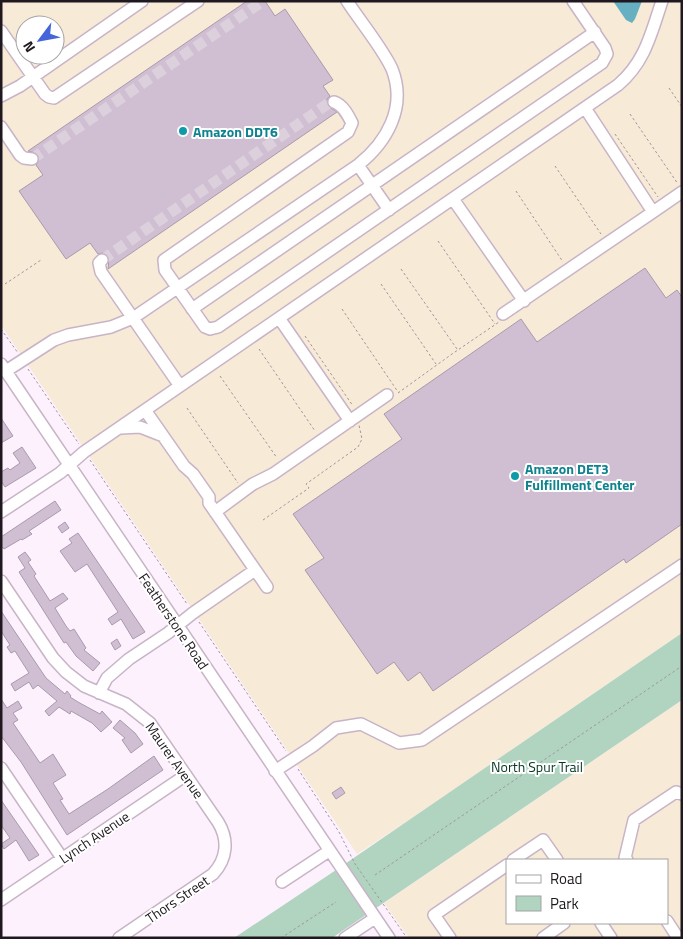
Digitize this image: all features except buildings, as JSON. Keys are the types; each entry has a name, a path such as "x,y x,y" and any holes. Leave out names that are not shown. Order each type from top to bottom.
{"street":[{"path":"1,96 14,90 142,1"},
{"path":"1,31 32,76 49,97 54,98 198,1"},
{"path":"4,368 54,340 68,335 112,327 134,318 358,165 377,148 391,127 395,115 396,90 394,78 389,64 347,1"},
{"path":"334,102 341,106 352,123 348,132 164,260 164,265 178,289 206,327 210,329 218,327 602,64 607,54 605,48 573,1"},
{"path":"1,512 60,473 84,452 618,85 636,67 643,55 662,1"},
{"path":"192,309 594,32"},
{"path":"585,108 653,212"},
{"path":"1,126 20,155 24,158 32,159"},
{"path":"358,165 389,210"},
{"path":"503,317 682,190"},
{"path":"453,199 524,301"},
{"path":"102,260 99,263 101,272 180,386"},
{"path":"280,318 354,418"},
{"name":"Featherstone Road","path":"4,368 389,938"},
{"path":"212,507 284,467 387,395"},
{"path":"146,410 184,466 193,474 209,496 212,507 267,587"},
{"path":"120,428 140,427 164,436"},
{"path":"275,771 336,728 361,724 399,743 422,740 682,565"},
{"path":"99,693 105,681 117,669 255,570"},
{"name":"Maurer Avenue","path":"1,581 62,668 79,683 126,704 144,717 159,734 222,829 225,840 225,852"},
{"path":"1,768 62,858"},
{"name":"Lynch Avenue","path":"1,900 186,775"},
{"path":"626,859 634,820 676,792 682,794"},
{"path":"514,859 543,840 556,859"},
{"path":"282,882 330,851"},
{"name":"Thors Street","path":"119,938 210,877 220,864 225,852"},
{"path":"450,938 434,915 506,866"},
{"path":"345,938 375,918"},
{"path":"668,923 678,938"},
{"path":"542,938 563,924"},
{"path":"602,924 611,938"}],"path":[{"path":"669,88 682,107"},
{"path":"630,114 682,190"},
{"path":"611,129 664,204"},
{"path":"556,166 607,243"},
{"path":"516,191 569,270"},
{"path":"438,242 496,324"},
{"path":"5,284 41,260"},
{"path":"401,269 457,350"},
{"path":"381,284 436,365"},
{"path":"342,309 399,392 496,324 503,317"},
{"path":"1,329 18,354"},
{"path":"263,520 309,488 306,484 358,447 362,439 361,428 357,422 362,420 354,418 305,336"},
{"path":"259,350 322,441"},
{"path":"27,367 74,437"},
{"path":"220,376 284,467"},
{"path":"186,408 241,488"},
{"path":"94,466 188,607"},
{"path":"197,620 287,753"},
{"path":"375,875 682,666"},
{"path":"296,766 339,832 355,864 407,938"},
{"path":"281,938 336,902"}],"shaded area":[{"path":"1,1 682,1 682,633 357,854 1,325"},
{"path":"682,700 682,938 409,938 384,903"}],"green space":[{"name":"North Spur Trail","path":"682,633 682,700 332,938 234,938 339,868"}],"water":[{"path":"613,1 642,1 632,23 626,20"}],"tunnel":[{"path":"32,159 263,1"},
{"path":"102,260 329,103 334,102"}],"place":[{"name":"Amazon DDT6","path":"183,131"},
{"name":"Amazon DET3 Fulfillment Center","path":"515,476"}]}
